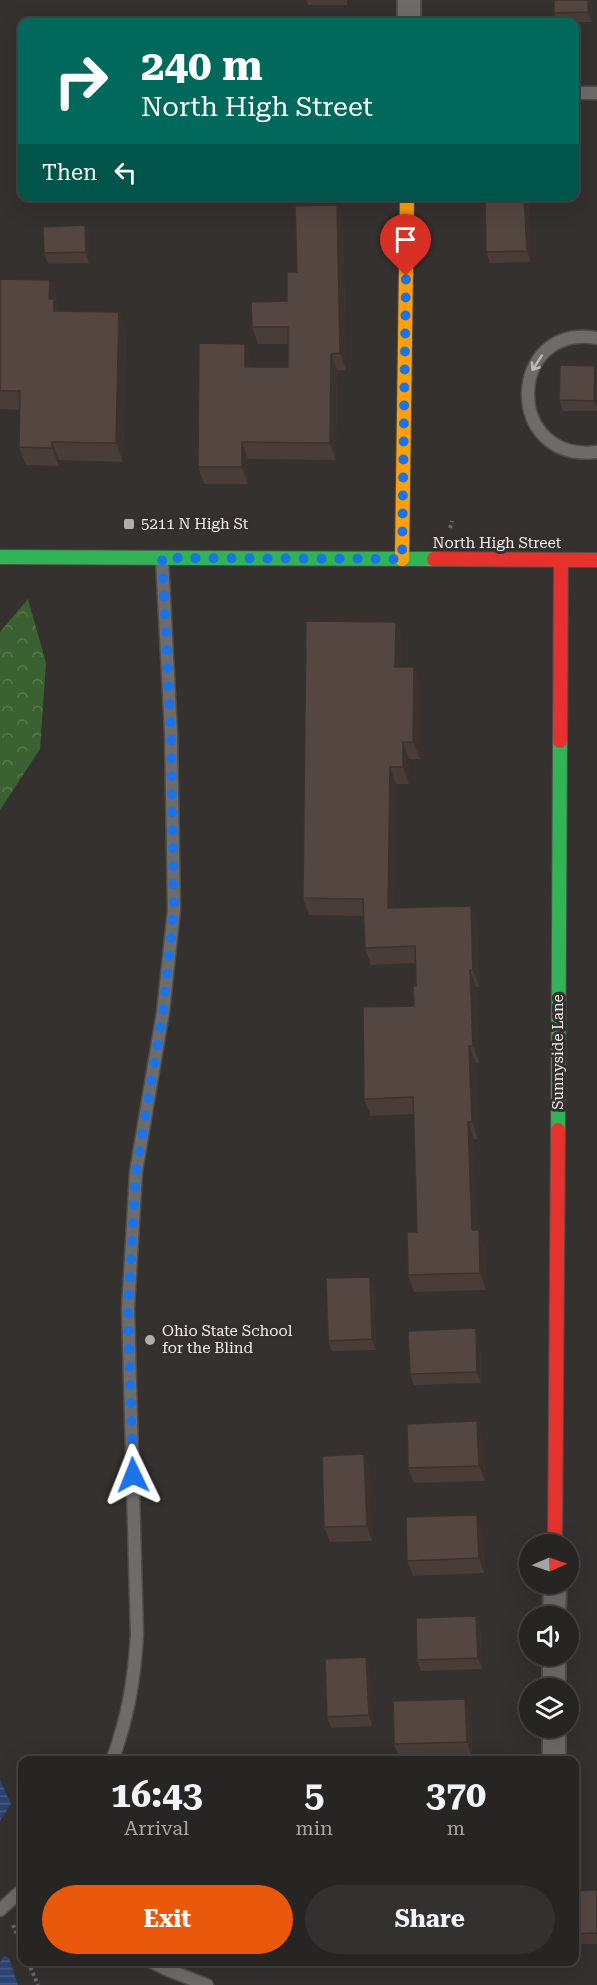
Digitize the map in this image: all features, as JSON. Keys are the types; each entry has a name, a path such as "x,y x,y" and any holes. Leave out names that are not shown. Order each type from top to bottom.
{"street":[{"path":"409,0 409,18"},
{"path":"402,559 407,201"},
{"name":"North High Street","path":"0,557 597,560"},
{"name":"Sunnyside Lane","path":"555,1534 561,560"},
{"path":"554,1738 554,1756"}],"lane":[{"path":"579,93 597,93"},
{"path":"597,338 585,336 566,339 549,348 536,362 528,380 527,400 532,419 543,435 558,446 577,452 597,452"},
{"path":"114,1756 123,1731 135,1679 137,1635 128,1309 136,1172 163,1012 174,910 171,733 162,558"},
{"path":"0,1910 18,1894"},
{"path":"162,1966 207,1985"}],"path":[{"path":"450,528 452,520"},
{"path":"14,1925 18,1936"},
{"path":"30,1966 38,1985"}],"green space":[{"path":"28,599 46,663 40,749 0,810 0,632"}],"water":[{"path":"0,1780 11,1804 0,1821"},
{"path":"4,1956 9,1958 18,1985 0,1985 0,1962"}],"building":[{"path":"554,0 588,0 588,12 554,13"},
{"path":"485,201 524,201 527,251 486,252"},
{"path":"337,205 340,353 331,354 330,443 242,442 242,467 198,467 199,343 245,344 245,367 288,367 288,327 252,327 251,302 287,301 287,272 297,272 295,206"},
{"path":"85,225 86,252 44,253 43,227"},
{"path":"0,279 50,280 49,299 54,299 54,311 119,312 116,443 52,442 52,448 19,447 20,391 0,391"},
{"path":"560,365 595,366 594,401 559,400"},
{"path":"306,621 396,622 395,667 414,667 413,742 403,742 403,767 390,767 388,908 471,906 473,970 470,970 473,1046 469,1046 472,1122 468,1122 472,1230 479,1230 480,1273 408,1275 407,1232 417,1232 413,1097 364,1099 363,1007 414,1006 415,946 365,948 363,899 303,898"},
{"path":"370,1277 372,1339 328,1341 326,1278"},
{"path":"476,1328 477,1372 410,1374 408,1331"},
{"path":"477,1421 479,1466 408,1468 407,1424"},
{"path":"364,1454 367,1526 324,1527 322,1456"},
{"path":"477,1515 479,1558 407,1561 406,1517"},
{"path":"476,1616 478,1658 417,1660 416,1618"},
{"path":"366,1657 369,1715 327,1717 325,1659"},
{"path":"465,1699 467,1742 394,1744 393,1701"},
{"path":"597,1890 597,1933 579,1934 579,1891"}],"traffic: fast":[{"path":"0,557 434,559"},
{"path":"558,1130 560,741"}],"traffic: slow":[{"path":"402,559 407,201"}],"traffic: jam":[{"path":"434,559 597,560"},
{"path":"560,741 561,560"},
{"path":"555,1534 558,1130"}],"place":[{"name":"5211 N High St","path":"129,524"},
{"name":"Ohio State School for the Blind","path":"150,1340"}],"route":[{"path":"133,1475 128,1309 136,1172 163,1012 174,910 171,733 162,558 402,559 406,276"}]}
